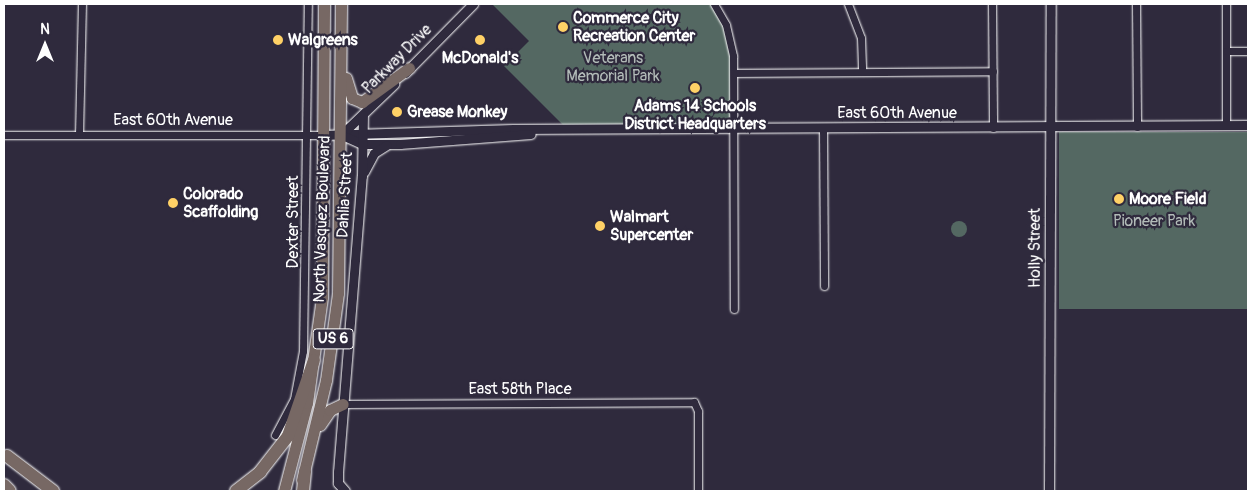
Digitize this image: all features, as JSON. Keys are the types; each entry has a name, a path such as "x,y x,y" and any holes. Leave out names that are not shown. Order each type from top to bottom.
{"highway":[{"name":"North Vasquez Boulevard","path":"284,491 314,360 323,270 322,135 324,4"},
{"name":"North Vasquez Boulevard","path":"298,491 313,440 338,293 342,54 341,4"},
{"path":"342,54 350,96 359,102 409,68"},
{"path":"236,491 260,472 288,436 314,360"},
{"path":"313,440 325,415 343,404"},
{"path":"5,454 41,491"},
{"path":"5,454 53,491"},
{"path":"303,491 305,471"},
{"path":"4,485 10,491"}],"street":[{"path":"79,135 82,4"},
{"name":"Dexter Street","path":"276,435 294,399 303,351 308,4"},
{"name":"Parkway Drive","path":"341,135 473,4"},
{"path":"714,4 729,32 734,73 734,309"},
{"path":"848,4 861,38 862,72"},
{"path":"992,4 993,128"},
{"name":"Holly Street","path":"1049,491 1051,4"},
{"path":"1136,4 1137,127"},
{"path":"1226,4 1226,126"},
{"path":"1226,51 1248,51"},
{"path":"734,73 993,71"},
{"name":"Dahlia Street","path":"342,488 343,404 362,176 363,115"},
{"name":"East 60th Avenue","path":"4,135 341,135 547,131 1248,125"},
{"path":"824,129 824,286"},
{"name":"East 60th Avenue","path":"341,135 362,144 389,144 547,131"},
{"path":"362,176 374,153 389,144"},
{"name":"East 58th Place","path":"343,404 689,401 697,405 698,491"}],"green space":[{"name":"Veterans Memorial Park","path":"492,4 714,4 731,38 734,130 569,131 504,66 529,41"},
{"name":"Pioneer Park","path":"1059,132 1248,132 1248,309 1059,309"},
{"path":"959,221 967,229 959,237 951,229"}],"place":[{"name":"Commerce City Recreation Center","path":"563,27"},
{"name":"Walgreens","path":"278,40"},
{"name":"McDonald's","path":"480,40"},
{"name":"Adams 14 Schools District Headquarters","path":"695,88"},
{"name":"Grease Monkey","path":"397,112"},
{"name":"Moore Field","path":"1119,199"},
{"name":"Colorado Scaffolding","path":"173,203"},
{"name":"Walmart Supercenter","path":"600,226"}]}
